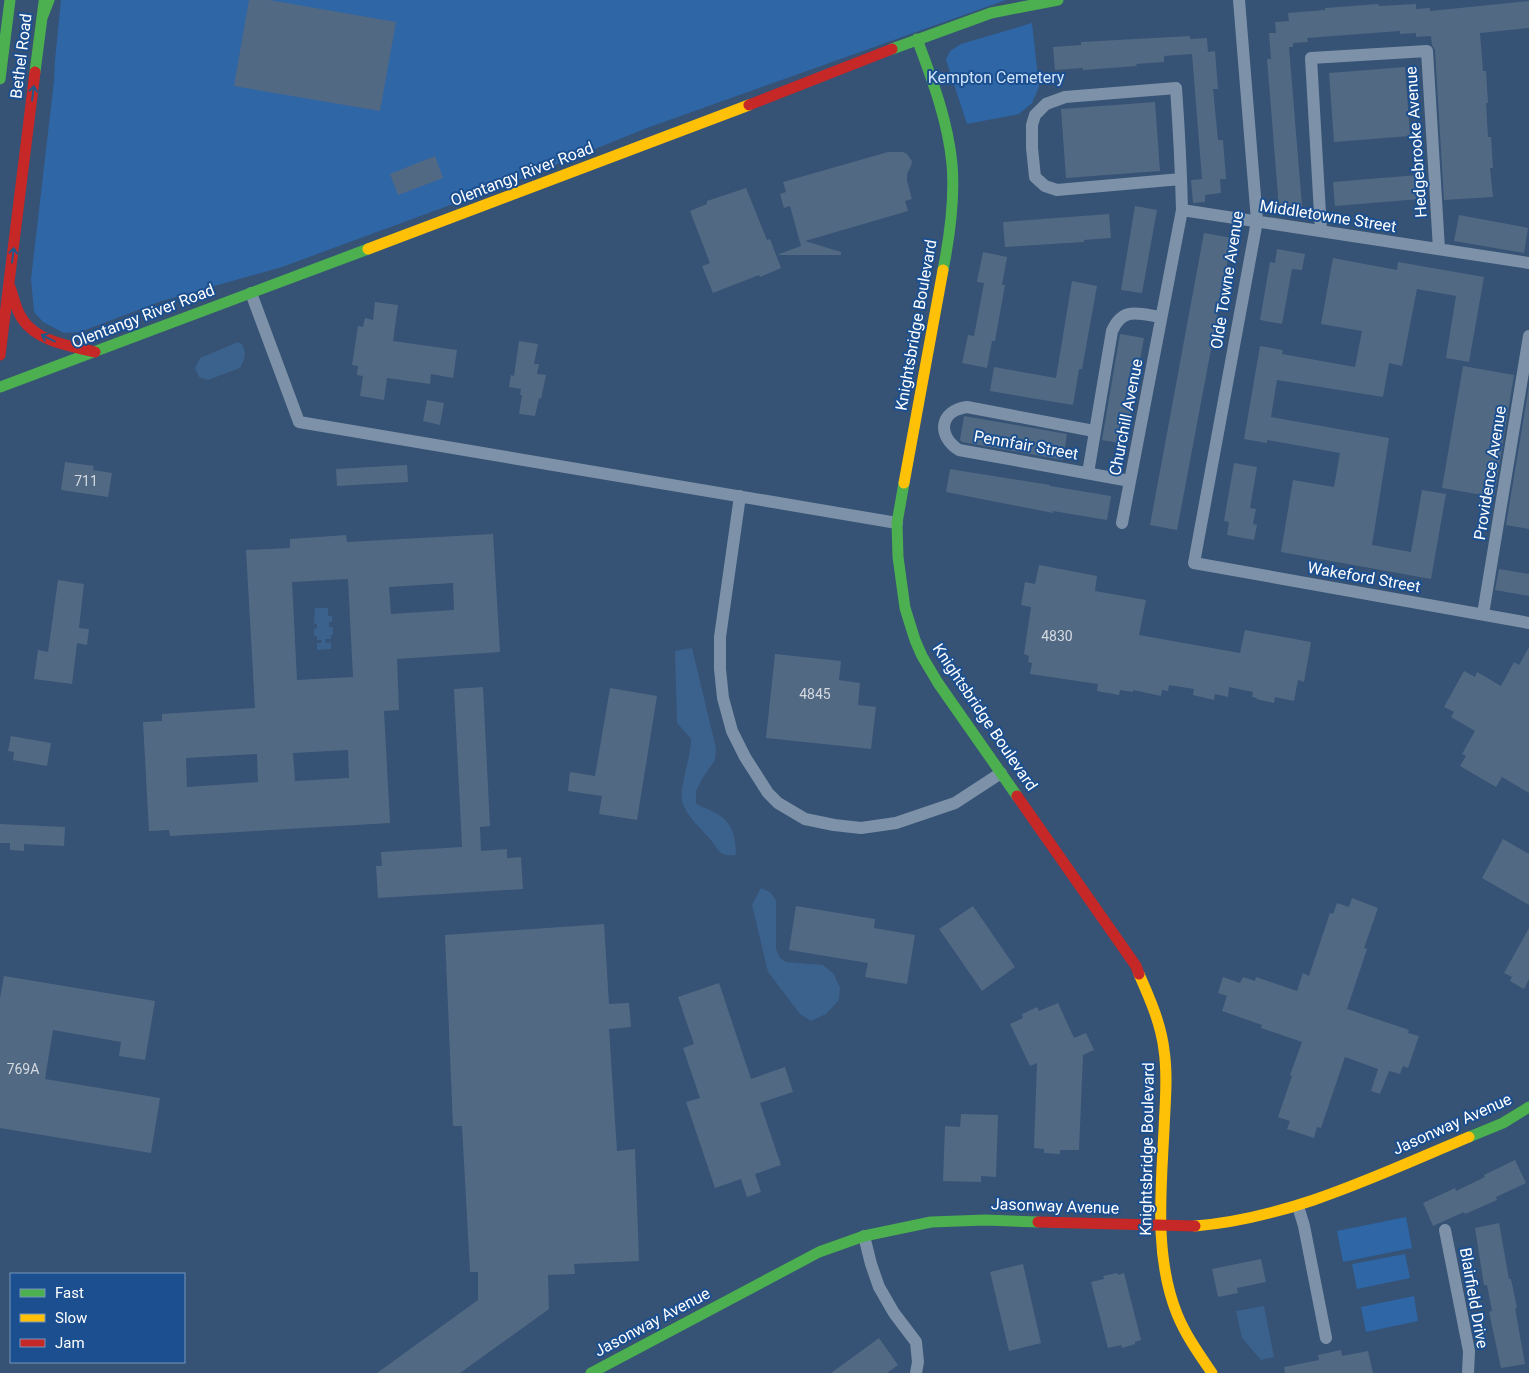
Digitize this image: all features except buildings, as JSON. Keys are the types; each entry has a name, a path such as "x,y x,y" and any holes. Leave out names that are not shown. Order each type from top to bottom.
{"main road":[{"name":"Bethel Road","path":"0,79 10,0"},
{"name":"Bethel Road","path":"0,355 45,0"},
{"path":"42,18 49,0"},
{"name":"Olentangy River Road","path":"0,387 620,155 917,39 991,13 1058,0"},
{"name":"Knightsbridge Boulevard","path":"917,39 928,68 948,138 953,187 952,212 897,523 897,550 903,599 912,631 922,655 938,683 1136,966 1158,1024 1164,1050 1165,1080 1160,1226 1162,1257 1167,1285 1175,1308 1193,1347 1212,1373"},
{"path":"9,284 18,311 26,324 54,341 95,352"},
{"name":"Jasonway Avenue","path":"591,1373 819,1252 864,1236 932,1222 985,1220 1160,1226 1222,1224 1249,1219 1298,1206 1339,1191 1503,1123 1529,1107"}],"street":[{"name":"Olde Towne Avenue","path":"1194,563 1257,221 1240,0"},
{"name":"Hedgebrooke Avenue","path":"1321,231 1311,58 1427,51 1439,249"},
{"name":"Churchill Avenue","path":"1122,523 1182,210 1180,134 1176,88 1065,96 1052,100 1035,115 1032,125 1032,148 1035,178 1045,186 1057,190 1181,178"},
{"name":"Middletowne Street","path":"1182,210 1529,263"},
{"path":"251,293 299,422 897,523"},
{"name":"Churchill Avenue","path":"1088,473 1112,331 1117,321 1126,314 1161,317"},
{"name":"Providence Avenue","path":"1482,614 1529,336"},
{"name":"Pennfair Street","path":"1094,431 967,407 956,408 948,415 944,424 945,435 950,444 959,450 1130,481"},
{"path":"740,496 720,637 720,669 723,698 732,731 745,757 768,792 778,802 806,819 861,828 896,824 956,803 1001,773"},
{"name":"Wakeford Street","path":"1194,563 1529,623"},
{"path":"1298,1206 1304,1226 1326,1338"},
{"name":"Blairfield Drive","path":"1445,1230 1469,1350 1468,1373"},
{"path":"864,1236 870,1264 879,1287 894,1313 916,1342 918,1362 916,1373"}],"green space":[{"path":"61,0 1006,0 647,128 518,180 282,267 162,301 80,332 64,333 43,322 34,312 31,279 54,81"},
{"name":"Kempton Cemetery","path":"1032,23 1039,87 1032,103 1019,114 967,124 946,60 950,51 961,44"},
{"path":"1406,1217 1412,1248 1343,1262 1337,1231"},
{"path":"1405,1254 1410,1278 1357,1289 1352,1264"},
{"path":"1414,1296 1418,1321 1366,1332 1361,1307"}],"shaded area":[{"path":"238,342 244,347 245,353 240,368 208,380 199,377 195,368 200,358"},
{"path":"315,608 328,608 328,616 332,616 332,622 329,622 329,627 333,627 333,635 331,635 331,639 325,639 326,643 331,642 331,649 317,650 317,643 321,643 322,640 317,640 317,636 314,636 314,629 317,628 317,624 314,624"},
{"path":"692,648 716,748 715,760 696,791 696,803 720,816 729,825 734,835 736,855 726,855 720,851 689,816 682,801 682,788 691,739 677,723 675,651"},
{"path":"761,888 770,892 776,900 776,949 780,958 786,962 823,965 834,974 840,988 839,1000 826,1014 811,1021 800,1014 768,972 752,905"},
{"path":"1264,1306 1274,1357 1261,1360 1242,1338 1236,1311"}],"traffic: fast":[{"path":"0,79 10,0"},
{"path":"42,18 49,0"},
{"path":"892,49 991,13 1058,0"},
{"path":"35,72 44,2"},
{"path":"917,39 943,116 952,164 953,191 951,217 943,270"},
{"path":"0,387 368,249"},
{"path":"904,483 897,523 898,557 905,608 915,640 938,683 1017,796"},
{"path":"1469,1137 1503,1123 1529,1107"},
{"path":"591,1373 819,1252 864,1236 931,1222 985,1220 1038,1222"}],"traffic: slow":[{"path":"368,249 749,105"},
{"path":"904,483 943,270"},
{"path":"1139,974 1158,1021 1163,1040 1166,1070 1161,1200 1162,1247 1165,1270 1177,1314 1193,1345 1212,1373"},
{"path":"1195,1226 1266,1214 1301,1204 1369,1179 1469,1137"}],"traffic: jam":[{"path":"749,105 892,49"},
{"path":"0,355 35,72"},
{"path":"10,287 17,309 29,327 56,342 95,352"},
{"path":"1017,796 1136,966 1139,974"},
{"path":"1038,1222 1195,1226"}]}
